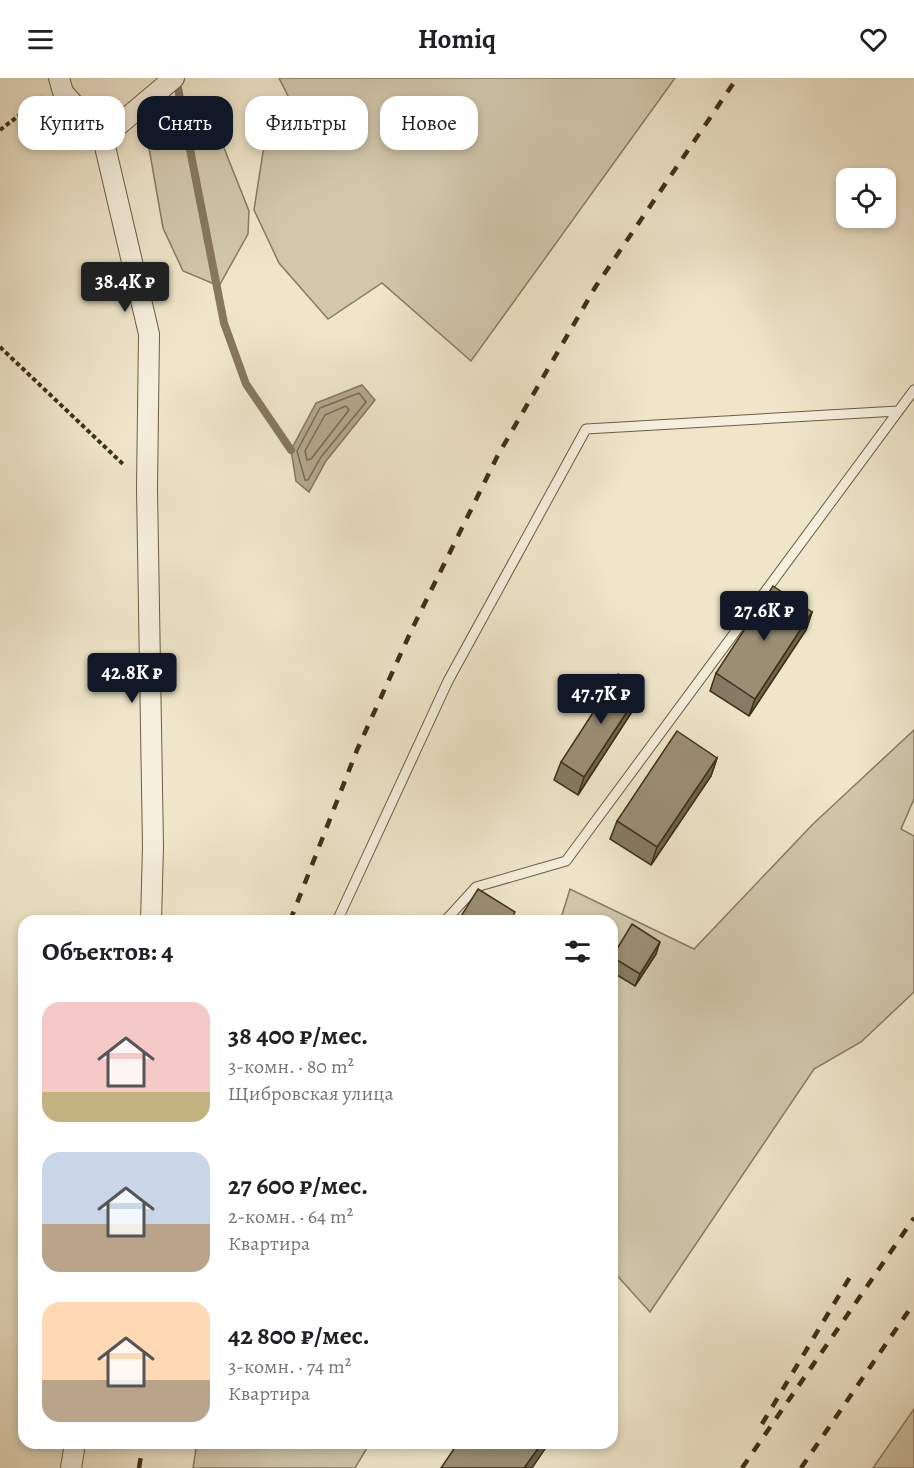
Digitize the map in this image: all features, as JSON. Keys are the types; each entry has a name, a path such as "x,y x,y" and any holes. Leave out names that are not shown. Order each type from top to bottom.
{"street":[{"path":"125,119 174,78"},
{"path":"106,150 149,334 147,488 153,847 151,915"},
{"path":"71,1468 74,1449"}],"lane":[{"path":"450,915 476,887 566,861 914,390"},
{"path":"340,915 447,681 586,429 898,411"}],"path":[{"path":"0,130 61,85"},
{"path":"0,347 147,488"}],"shaded area":[{"path":"279,78 675,78 471,361 382,283 328,319 279,263 254,210 264,150 368,150 368,96 288,96"},
{"path":"149,150 225,150 249,211 248,234 219,286 183,271 163,228"},
{"path":"914,730 914,799 901,829 914,836 914,992 861,1042 814,1069 650,1312 618,1277 618,915 562,915 570,889 694,949 813,824"},
{"path":"914,1409 914,1468 873,1468"},
{"path":"196,1449 366,1449 355,1468 193,1468"}],"water":[{"path":"362,385 375,400 326,461 309,492 296,481 291,450 316,403"}],"building":[{"path":"773,586 812,612 755,699 716,673"},
{"path":"618,674 642,689 584,777 561,762"},
{"path":"677,731 717,758 657,847 617,821"},
{"path":"478,889 515,912 513,915 462,915"},
{"path":"632,924 660,942 640,974 618,961 618,947"},
{"path":"454,1449 538,1449 524,1468 441,1468"}],"waterway":[{"path":"176,78 224,323 246,384 291,450"}],"railway":[{"path":"292,915 357,750 412,629 498,455 596,286 737,78"},
{"path":"742,1468 914,1218"},
{"path":"762,1424 850,1277"},
{"path":"801,1468 914,1303"},
{"path":"139,1468 142,1449"}]}
